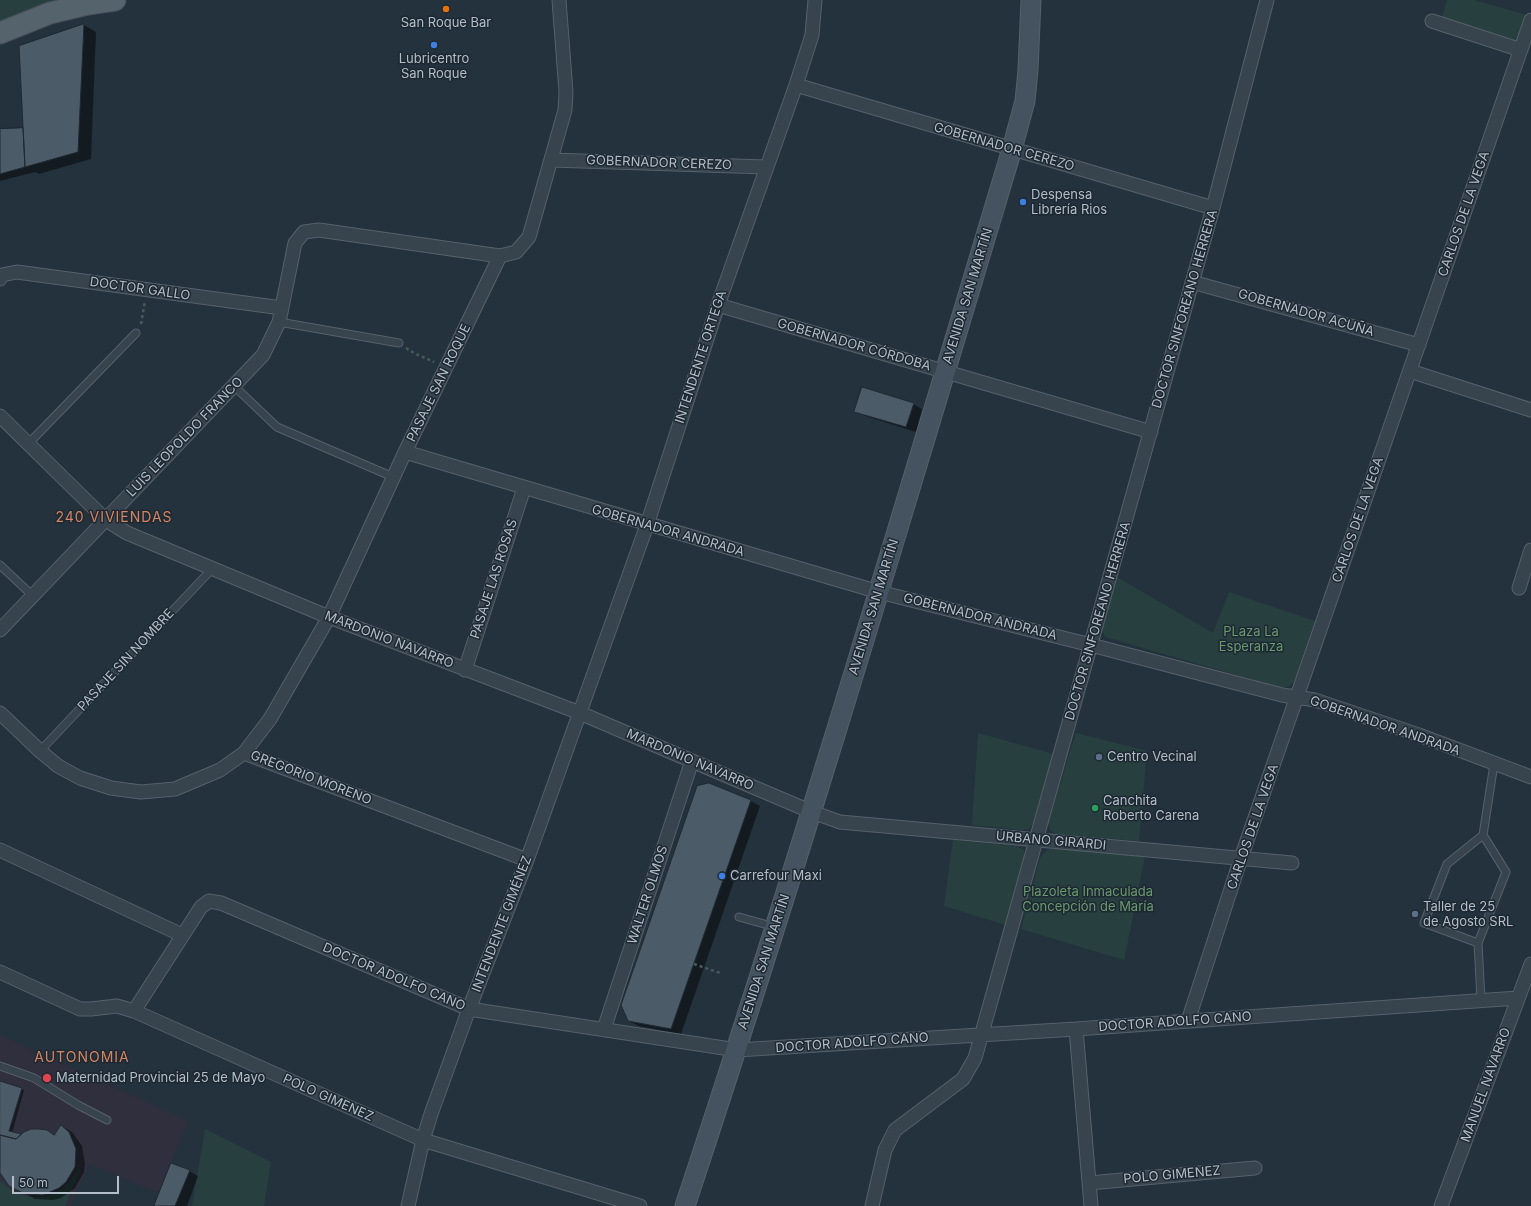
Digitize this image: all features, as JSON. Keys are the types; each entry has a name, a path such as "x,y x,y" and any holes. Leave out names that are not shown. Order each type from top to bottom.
{"main road":[{"path":"3,33 50,13 88,4 115,0"},
{"name":"AVENIDA SAN MARTÍN","path":"685,1206 737,1050 812,812 1012,149 1024,101 1028,70 1031,0"}],"street":[{"path":"500,256 516,252 529,237 565,110 566,92 559,0"},
{"name":"INTENDENTE ORTEGA","path":"580,713 646,525 718,305 796,85 812,35 815,0"},
{"name":"DOCTOR SINFOREANO HERRERA","path":"872,1206 885,1150 895,1130 962,1079 975,1058 1151,432 1213,208 1268,0"},
{"name":"CARLOS DE LA VEGA","path":"1188,1021 1241,858 1531,20"},
{"path":"1432,21 1521,50"},
{"name":"GOBERNADOR CEREZO","path":"796,85 1213,208"},
{"name":"GOBERNADOR CEREZO","path":"551,160 766,167"},
{"name":"LUIS LEOPOLDO FRANCO","path":"0,630 263,355 279,322 295,243 304,232 319,230 500,256"},
{"name":"PASAJE SAN ROQUE","path":"244,753 270,719 330,617 393,477 500,256"},
{"name":"DOCTOR GALLO","path":"0,279 2,275 17,272 282,308"},
{"name":"GOBERNADOR ACUÑA","path":"1192,282 1419,345"},
{"name":"GOBERNADOR CÓRDOBA","path":"718,305 1151,432"},
{"path":"1410,370 1531,410"},
{"name":"MARDONIO NAVARRO","path":"0,416 106,520 127,533 330,617 580,713 812,812"},
{"name":"GOBERNADOR ANDRADA","path":"405,452 646,525 879,592 1297,698 1315,700 1419,735 1531,777"},
{"name":"PASAJE LAS ROSAS","path":"465,670 524,488"},
{"path":"1519,588 1531,550"},
{"name":"GREGORIO MORENO","path":"0,713 58,766 80,778 111,788 141,792 175,789 220,770 244,753 526,860"},
{"name":"INTENDENTE GIMÉNEZ","path":"408,1206 423,1140 469,1009 580,713"},
{"name":"WALTER OLMOS","path":"604,1029 692,761"},
{"name":"URBANO GIRARDI","path":"812,812 840,822 1292,863"},
{"path":"0,850 182,935 134,1011"},
{"name":"DOCTOR ADOLFO CANO","path":"182,935 201,907 209,901 221,903 469,1009 737,1050 1076,1029 1518,998"},
{"name":"MANUEL NAVARRO","path":"1441,1206 1531,964"},
{"name":"POLO GIMENEZ","path":"0,972 80,1009 117,1006 134,1011 423,1140 640,1206"},
{"path":"1076,1029 1091,1206"},
{"name":"POLO GIMENEZ","path":"1089,1183 1255,1168"}],"lane":[{"path":"279,322 399,343"},
{"path":"28,444 136,333"},
{"path":"234,386 277,427 393,477"},
{"path":"0,565 32,596"},
{"name":"PASAJE SIN NOMBRE","path":"40,751 212,569"},
{"path":"1482,1000 1478,943 1506,872 1483,836 1494,764"},
{"path":"1478,943 1424,923 1446,864 1483,836"},
{"path":"739,917 776,927"},
{"path":"0,1066 34,1078 78,1105 108,1120"}],"path":[{"path":"136,333 141,328 146,290"},
{"path":"399,343 414,354 446,367"},
{"path":"694,964 720,973"}],"shaded area":[{"name":"Maternidad Provincial 25 de Mayo","path":"0,1035 188,1121 159,1193 89,1164 71,1206 0,1206"}],"green space":[{"path":"0,0 70,0 15,15 0,22"},
{"path":"1447,0 1474,0 1527,15 1519,38 1513,40 1442,18"},
{"name":"PLaza La Esperanza","path":"1117,577 1213,633 1229,592 1315,621 1294,682 1289,686 1282,688 1105,637 1102,630"},
{"path":"978,733 1054,754 1033,823 1029,829 1023,830 972,825"},
{"path":"1076,733 1147,751 1139,841 1056,834 1050,830 1048,823"},
{"name":"Plazoleta Inmaculada Concepción de María","path":"953,840 1016,846 1024,850 1024,859 1006,925 944,906"},
{"name":"Plazoleta Inmaculada Concepción de María","path":"1055,848 1145,856 1124,960 1021,929 1040,858 1047,850"},
{"path":"205,1129 271,1162 264,1206 192,1206"},
{"path":"78,1168 81,1169 65,1206 0,1206 0,1180 9,1188 20,1194 31,1197 42,1196 53,1194 63,1188"}],"building":[{"path":"84,24 78,152 25,167 19,46"},
{"path":"23,128 25,167 0,174 0,129"},
{"path":"862,387 914,403 906,427 854,412"},
{"path":"709,783 751,800 671,1029 628,1021 621,1005 697,786"},
{"path":"0,1081 22,1088 9,1131 21,1134 16,1139 0,1135"},
{"path":"61,1125 69,1132 76,1149 75,1167 66,1182 59,1188 43,1195 25,1194 9,1186 0,1173 0,1135 16,1139 24,1132 31,1129 39,1129 47,1130 54,1135"},
{"path":"171,1163 190,1170 175,1206 154,1206"}],"place":[{"name":"San Roque Bar","path":"446,9"},
{"name":"Lubricentro San Roque","path":"434,45"},
{"name":"Despensa Librería Rios","path":"1023,202"},
{"name":"Centro Vecinal","path":"1099,757"},
{"name":"Canchita Roberto Carena","path":"1095,808"},
{"name":"Carrefour Maxi","path":"722,876"},
{"name":"Taller de 25 de Agosto SRL","path":"1415,914"},
{"name":"Maternidad Provincial 25 de Mayo","path":"47,1078"}],"district":[{"name":"240 VIVIENDAS","path":"114,518"},
{"name":"AUTONOMIA","path":"82,1058"}]}
